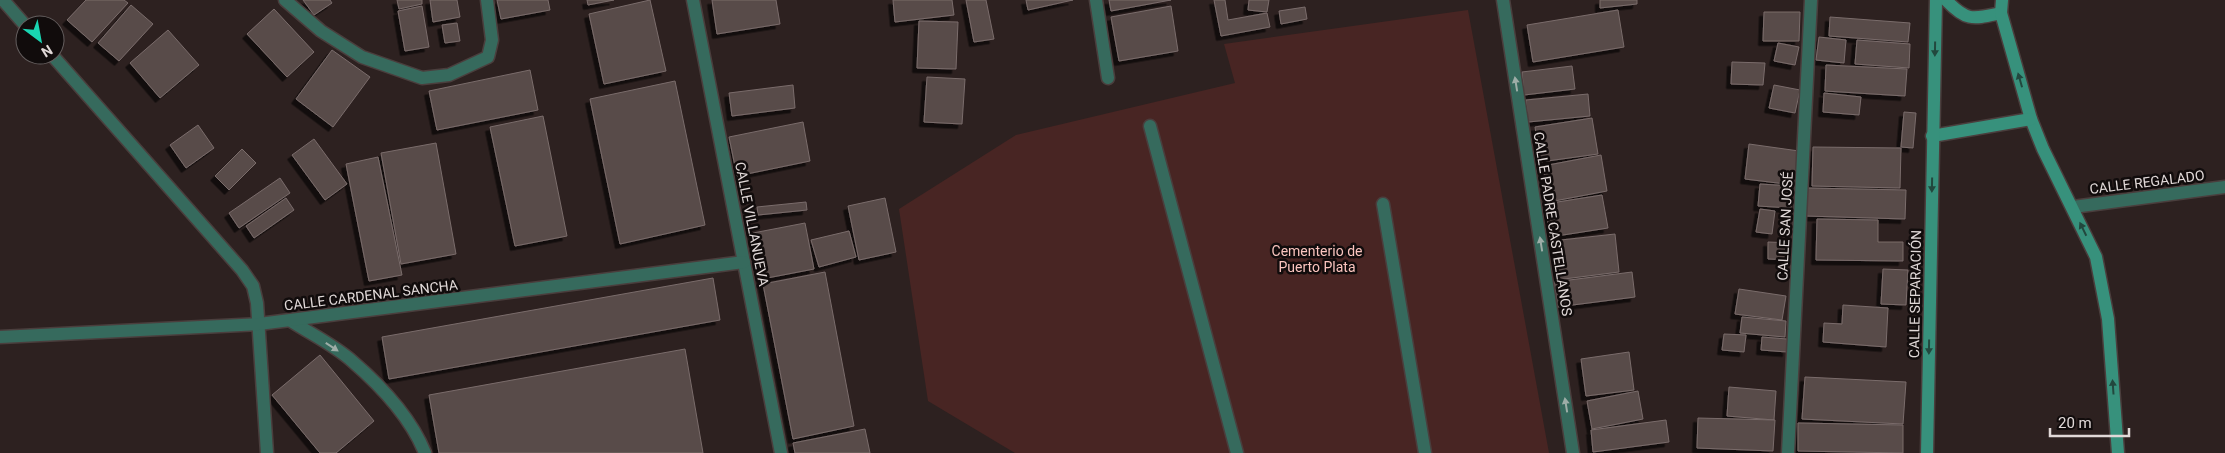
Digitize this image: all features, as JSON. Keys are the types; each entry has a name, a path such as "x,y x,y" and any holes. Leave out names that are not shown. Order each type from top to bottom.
{"street":[{"path":"3,0 16,15"},
{"path":"285,0 321,31 362,57 422,78 449,75 488,57 492,40 488,0"},
{"name":"CALLE VILLANUEVA","path":"693,0 781,453"},
{"path":"1096,0 1108,78"},
{"name":"CALLE PADRE CASTELLANOS","path":"1503,0 1573,453"},
{"name":"CALLE SAN JOSÉ","path":"1788,453 1811,0"},
{"name":"CALLE SEPARACIÓN","path":"1927,453 1936,0"},
{"path":"1946,0 1965,16 1977,18 2002,6 2031,119 2043,149 2096,257 2108,319 2118,453"},
{"path":"61,65 242,270 253,286 259,324 267,453"},
{"path":"1932,136 2031,119"},
{"path":"1150,126 1237,453"},
{"name":"CALLE REGALADO","path":"2073,207 2225,188"},
{"path":"1383,204 1425,453"},
{"name":"CALLE CARDENAL SANCHA","path":"0,336 291,321 744,262"},
{"path":"291,321 351,360 393,402 420,442 425,453"}],"green space":[{"name":"Cementerio de Puerto Plata","path":"1468,10 1549,453 1015,453 928,401 899,209 1016,135 1235,83 1224,44"}],"building":[{"path":"86,0 124,0 128,3 92,42 67,20"},
{"path":"303,0 330,0 332,3 314,15"},
{"path":"397,0 422,0 422,4 399,9"},
{"path":"430,0 457,0 460,17 433,22"},
{"path":"497,0 548,0 550,10 501,19"},
{"path":"587,0 614,0 588,5"},
{"path":"650,0 666,71 604,84 589,14"},
{"path":"712,0 776,0 780,24 717,34"},
{"path":"893,0 952,0 954,15 895,22"},
{"path":"966,0 986,0 994,39 974,42"},
{"path":"1026,0 1073,0 1028,10"},
{"path":"1109,0 1171,0 1111,11"},
{"path":"1214,0 1225,0 1228,20 1267,13 1270,27 1221,36"},
{"path":"1249,0 1269,0 1267,12 1248,10"},
{"path":"1600,0 1637,0 1637,4 1600,8"},
{"path":"131,5 153,24 119,61 98,43"},
{"path":"422,6 429,47 405,51 398,11"},
{"path":"1171,6 1178,51 1119,61 1111,17"},
{"path":"1305,7 1307,19 1281,24 1279,11"},
{"path":"274,9 314,52 287,77 247,34"},
{"path":"1618,10 1624,47 1533,62 1527,25"},
{"path":"1764,12 1800,12 1799,41 1763,41"},
{"path":"1830,17 1910,23 1908,42 1829,36"},
{"path":"919,21 958,22 956,69 917,68"},
{"path":"457,23 460,41 445,43 442,25"},
{"path":"168,30 199,65 160,98 130,63"},
{"path":"1819,37 1846,40 1844,63 1816,60"},
{"path":"1857,40 1910,44 1909,68 1855,64"},
{"path":"1778,43 1799,47 1795,65 1774,61"},
{"path":"332,50 370,77 333,127 296,99"},
{"path":"1732,62 1765,63 1763,85 1731,84"},
{"path":"1826,65 1907,69 1905,96 1825,91"},
{"path":"1572,66 1575,89 1524,95 1522,72"},
{"path":"530,70 538,110 437,130 429,91"},
{"path":"927,77 965,79 962,124 924,122"},
{"path":"675,81 705,225 620,244 590,99"},
{"path":"793,85 795,108 732,116 729,93"},
{"path":"1774,85 1800,90 1795,113 1769,108"},
{"path":"1824,93 1861,97 1859,115 1823,112"},
{"path":"1588,94 1590,116 1528,122 1526,100"},
{"path":"1904,112 1916,113 1913,148 1901,147"},
{"path":"543,116 567,236 515,246 490,127"},
{"path":"1592,118 1598,154 1540,162 1535,127"},
{"path":"803,122 810,161 737,176 729,137"},
{"path":"198,125 214,148 186,168 170,145"},
{"path":"314,139 347,184 325,200 292,155"},
{"path":"436,143 456,254 401,264 381,153"},
{"path":"1749,144 1799,151 1794,185 1745,179"},
{"path":"1813,147 1901,148 1900,188 1812,186"},
{"path":"242,149 256,163 229,190 215,176"},
{"path":"1601,155 1607,191 1549,202 1543,166"},
{"path":"378,157 402,275 369,281 346,164"},
{"path":"280,178 290,193 239,228 229,213"},
{"path":"1760,184 1792,186 1791,208 1758,206"},
{"path":"1807,188 1906,190 1905,219 1806,216"},
{"path":"1602,195 1608,228 1550,237 1545,204"},
{"path":"286,198 294,210 254,238 246,226"},
{"path":"885,198 896,252 859,260 848,206"},
{"path":"806,202 807,210 758,215 757,207"},
{"path":"1760,209 1775,211 1772,234 1756,232"},
{"path":"1817,219 1878,220 1878,242 1903,242 1903,261 1816,260"},
{"path":"805,223 814,269 762,279 753,233"},
{"path":"849,231 856,257 819,267 811,240"},
{"path":"1615,234 1619,272 1556,280 1552,241"},
{"path":"1768,242 1793,243 1792,260 1768,259"},
{"path":"1883,269 1908,270 1906,305 1881,304"},
{"path":"825,272 854,426 793,439 763,284"},
{"path":"1632,272 1635,297 1557,307 1554,282"},
{"path":"713,278 720,320 389,379 382,337"},
{"path":"1739,289 1786,296 1782,320 1735,314"},
{"path":"1843,305 1888,308 1886,347 1823,342 1824,323 1842,324"},
{"path":"1742,317 1786,321 1785,337 1740,333"},
{"path":"1724,334 1746,335 1744,352 1722,350"},
{"path":"1762,337 1787,339 1787,352 1761,350"},
{"path":"685,349 703,453 439,453 429,395"},
{"path":"1629,352 1634,390 1586,396 1581,359"},
{"path":"320,355 374,421 336,453 320,453 272,395"},
{"path":"1805,377 1906,382 1903,424 1802,419"},
{"path":"1729,387 1776,391 1774,420 1727,416"},
{"path":"1638,391 1643,419 1592,429 1587,401"},
{"path":"1698,418 1775,420 1773,451 1697,448"},
{"path":"1666,420 1669,442 1593,452 1591,430"},
{"path":"1798,423 1903,425 1903,453 1798,451"},
{"path":"865,429 870,453 795,453 793,443"}]}
